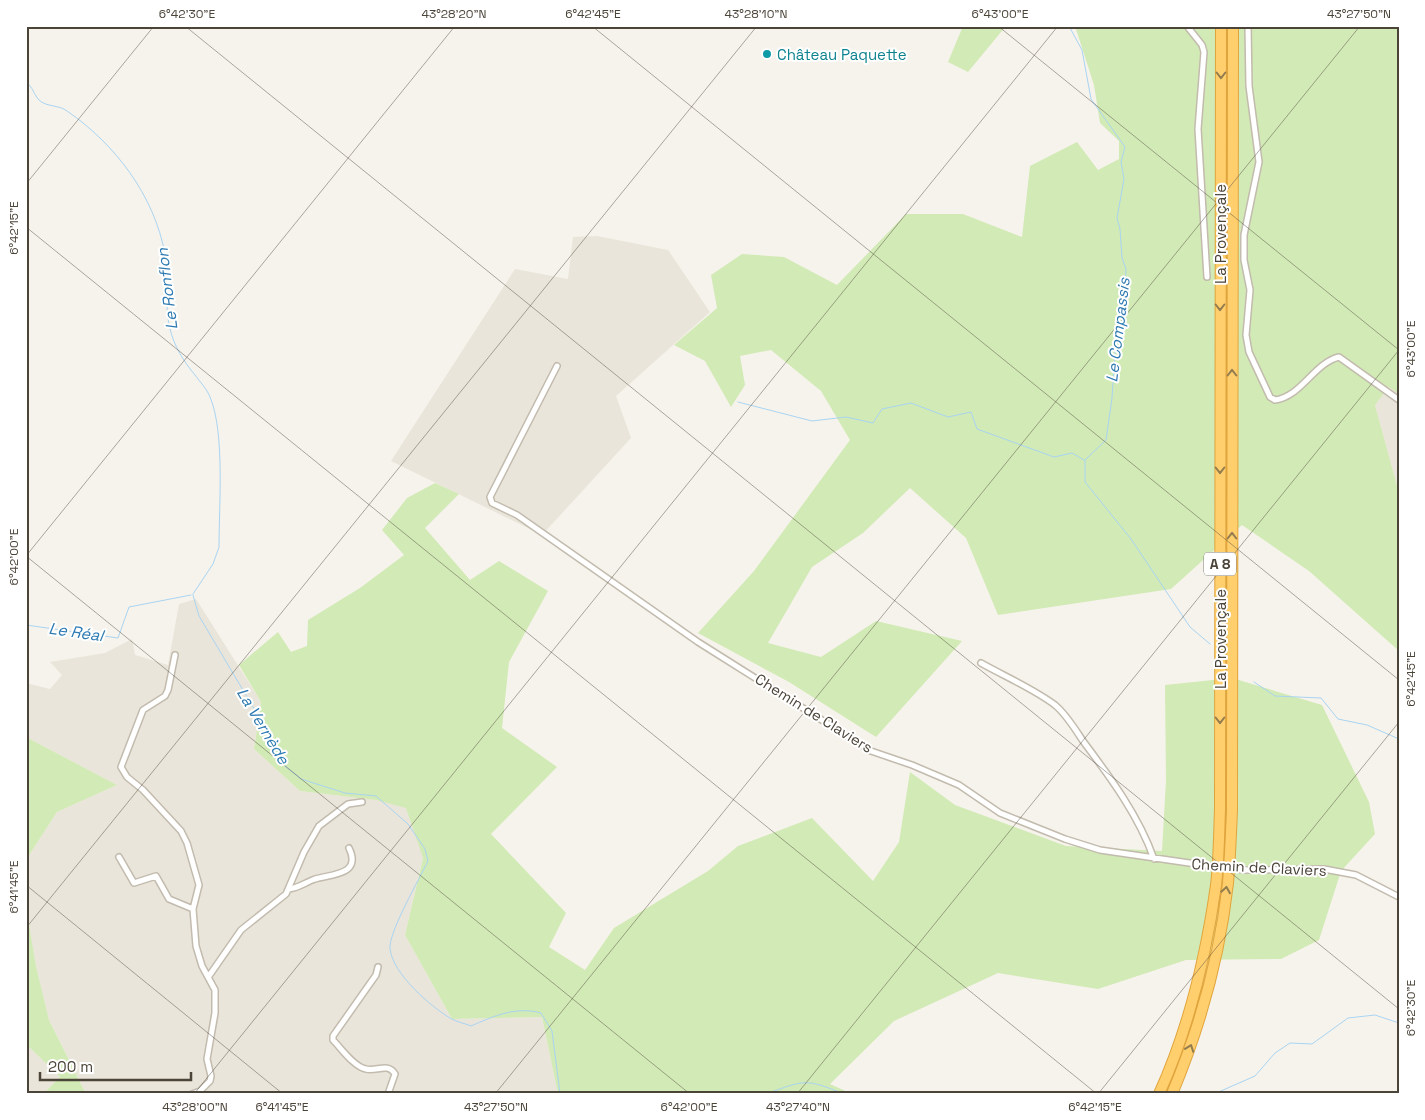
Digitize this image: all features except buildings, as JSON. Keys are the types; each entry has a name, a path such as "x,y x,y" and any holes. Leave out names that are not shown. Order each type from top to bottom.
{"highway":[{"name":"La Provençale","path":"1159,1094 1172,1064 1192,1000 1203,957 1217,874 1220,793 1221,26"},
{"name":"La Provençale","path":"1172,1094 1192,1041 1215,958 1228,884 1232,820 1233,26"}],"street":[{"path":"1187,26 1202,45 1204,52 1198,129 1207,277"},
{"path":"1248,26 1249,86 1259,162 1244,235 1244,260 1250,290 1246,336 1249,352 1270,397 1275,400 1292,392 1328,361 1339,357 1399,400"},
{"name":"Chemin de Claviers","path":"557,366 490,496 492,502 517,515 698,642 871,751 912,765 959,785 1000,813 1064,839 1100,850 1154,859 1245,870 1324,869 1356,875 1399,898"},
{"path":"175,655 168,690 165,696 144,710 122,767 127,777 143,790 181,831 187,843 199,885 193,909 196,946 202,966 215,990 215,1013 207,1059 211,1076 206,1087 192,1094"},
{"path":"981,663 1054,705 1064,715 1106,772 1130,810 1149,845 1154,859"},
{"path":"209,976 241,930 281,899 289,889 304,852 319,826 348,804 362,802"},
{"path":"289,889 296,888 318,878 344,873 352,862 353,855 350,848"},
{"path":"119,857 134,883 156,876 170,899 193,909"},
{"path":"378,967 376,975 333,1036 333,1040 361,1067 368,1070 387,1067 393,1070 395,1074 388,1094"}],"shaded area":[{"path":"597,236 668,250 710,312 616,396 631,438 542,535 391,461 515,269 568,279 573,237"},
{"path":"1399,374 1399,493 1375,405"},
{"path":"196,599 261,702 254,749 300,791 377,800 406,807 423,857 405,935 452,1019 542,1017 558,1094 86,1094 49,1020 36,966 26,906 26,860 57,812 117,785 26,737 26,683 50,689 62,675 50,662 105,653 132,639 135,655 168,665 179,604"},
{"path":"26,1044 60,1077 43,1094 26,1094"}],"green space":[{"path":"963,26 1006,26 968,72 948,62"},
{"path":"1075,26 1399,26 1399,394 1389,387 1375,405 1399,493 1399,651 1309,571 1242,525 1171,589 998,615 966,538 910,488 863,533 812,567 768,643 821,657 876,621 962,641 876,737 789,682 698,633 754,571 850,440 821,391 771,350 740,356 745,385 731,407 705,361 674,345 717,308 711,275 742,254 784,257 837,285 906,214 963,214 1022,237 1030,166 1077,142 1098,170 1119,159 1119,141 1100,123 1094,85"},
{"path":"435,483 459,494 425,528 470,580 499,561 548,591 509,662 502,728 557,767 491,834 566,913 549,947 585,970 614,928 708,871 738,846 812,818 873,881 899,842 910,772 955,805 1066,846 1162,851 1166,780 1165,685 1232,678 1322,705 1369,802 1375,834 1341,871 1319,940 1281,959 1186,960 1098,989 998,973 894,1021 830,1084 852,1094 558,1094 542,1017 452,1019 405,935 423,858 406,808 376,800 300,791 254,749 261,702 239,665 278,632 291,652 307,646 308,620 360,588 404,555 382,530 407,498"},
{"path":"26,737 117,785 57,812 26,860"},
{"path":"26,906 36,966 49,1020 86,1094 43,1094 60,1077 26,1044"}],"waterway":[{"name":"Le Compassis","path":"1069,26 1082,50 1091,99 1125,147 1121,162 1124,179 1117,218 1120,229 1122,258 1126,269 1123,318 1115,351 1112,398 1106,440 1085,460 1085,482 1131,539 1190,627 1210,644"},
{"name":"Le Ronflon","path":"26,82 39,100 45,104 67,111 85,124 116,155 142,192 160,232 165,254 167,310 172,335 183,359 209,394 218,429 220,470 219,547 213,564 193,594"},
{"name":"Le Compassis","path":"738,402 812,421 846,417 873,423 882,409 911,403 948,417 971,412 977,429 1054,457 1072,453 1084,460"},
{"name":"Le Réal","path":"26,625 118,638 129,607 191,595"},
{"name":"La Vernède","path":"193,595 199,616 275,744 285,766 301,779 345,793 376,796 408,824 425,849 428,861 405,905 391,941 390,949 393,959 405,979 442,1013 455,1021 471,1026 514,1011 541,1013 552,1031 560,1094"},
{"name":"Le Compassis","path":"1254,682 1275,696 1321,698 1338,719 1367,725 1399,739"},
{"name":"La Vernède","path":"1214,1094 1255,1076 1275,1053 1290,1043 1312,1044 1348,1018 1375,1015 1399,1023"},
{"name":"La Vernède","path":"766,1094 805,1083 821,1085 844,1094"}],"place":[{"name":"Château Paquette","path":"767,54"}]}
